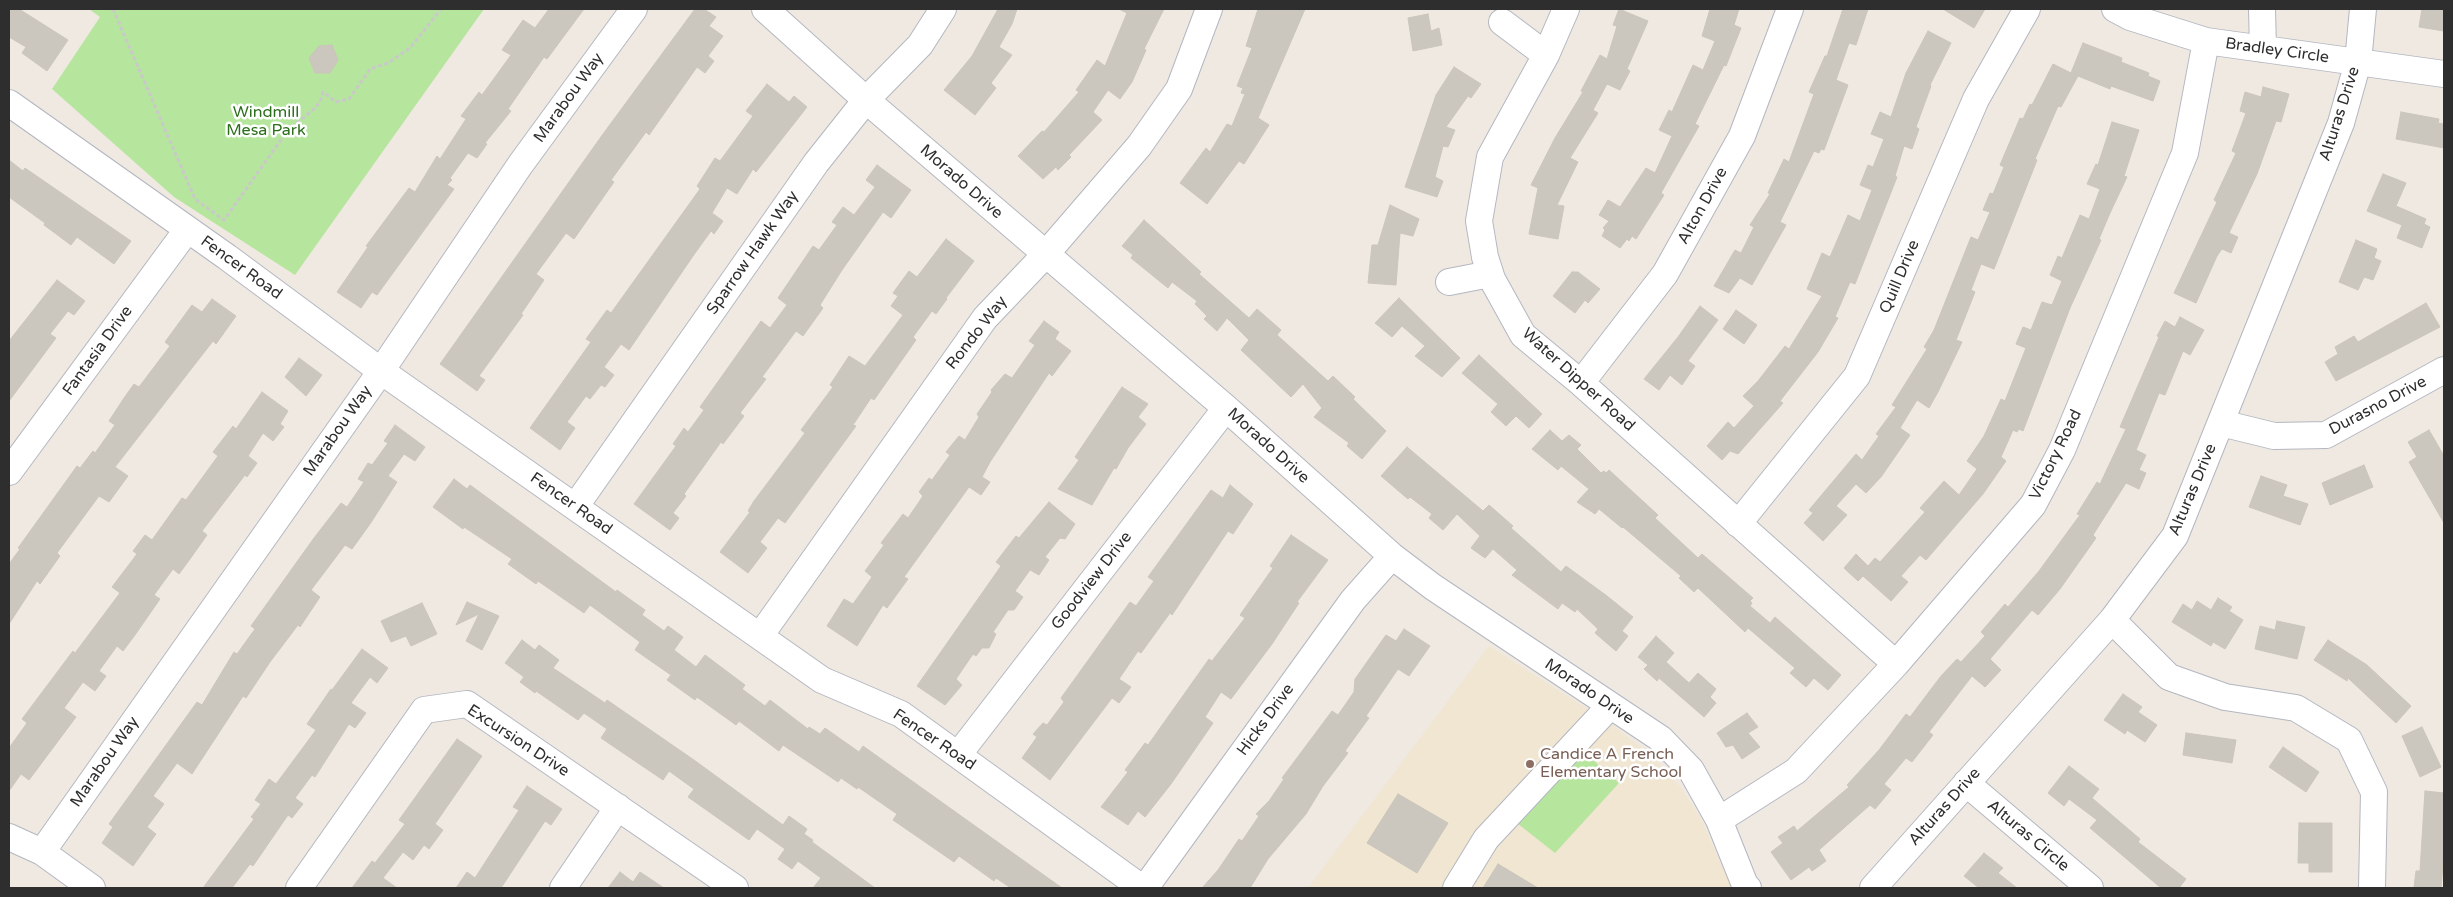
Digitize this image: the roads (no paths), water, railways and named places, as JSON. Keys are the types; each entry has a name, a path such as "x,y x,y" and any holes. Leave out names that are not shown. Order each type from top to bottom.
{"street":[{"name":"Marabou Way","path":"42,852 381,371 520,165 634,9"},
{"name":"Morado Drive","path":"765,9 866,100 1045,255 1226,408 1392,556 1434,587 1661,739 1690,770 1719,820 1745,885 1748,888"},
{"name":"Sparrow Hawk Way","path":"575,507 816,163 866,100 920,45 943,9"},
{"name":"Rondo Way","path":"760,636 986,318 1045,255 1139,146 1179,89 1210,9"},
{"name":"Water Dipper Road","path":"1566,9 1546,55 1490,157 1479,221 1490,274 1523,335 1581,383 1896,664"},
{"name":"Alton Drive","path":"1581,383 1670,265 1742,136 1790,9"},
{"name":"Quill Drive","path":"1738,524 1857,376 1976,99 2027,9"},
{"name":"Bradley Circle","path":"2115,9 2130,17 2206,41 2444,74"},
{"path":"2262,9 2264,49"},
{"name":"Alturas Drive","path":"1873,888 2112,620 2175,536 2341,123 2358,62 2363,9"},
{"path":"1502,22 1546,55"},
{"name":"Victory Road","path":"1719,820 1796,771 1896,664 2033,505 2062,450 2185,153 2206,41"},
{"name":"Fencer Road","path":"9,103 381,371 822,680 902,714 1143,888"},
{"name":"Fantasia Drive","path":"9,472 187,230"},
{"path":"1449,282 1490,274"},
{"name":"Durasno Drive","path":"2221,423 2274,436 2326,435 2444,370"},
{"name":"Goodview Drive","path":"958,755 1226,408"},
{"name":"Hicks Drive","path":"1143,888 1353,600 1392,556"},
{"path":"2112,620 2168,677 2225,697 2296,708 2349,740 2374,792 2372,888"},
{"name":"Excursion Drive","path":"299,888 424,710 467,704 735,888"},
{"path":"1456,888 1486,839 1610,706"},
{"name":"Alturas Circle","path":"1966,783 2090,888"},
{"path":"563,888 618,807"},
{"path":"9,837 42,852 92,888"}],"place":[{"name":"Candice A French Elementary School","path":"1530,764"}],"park label":[{"name":"Windmill Mesa Park","path":"266,122"}]}
